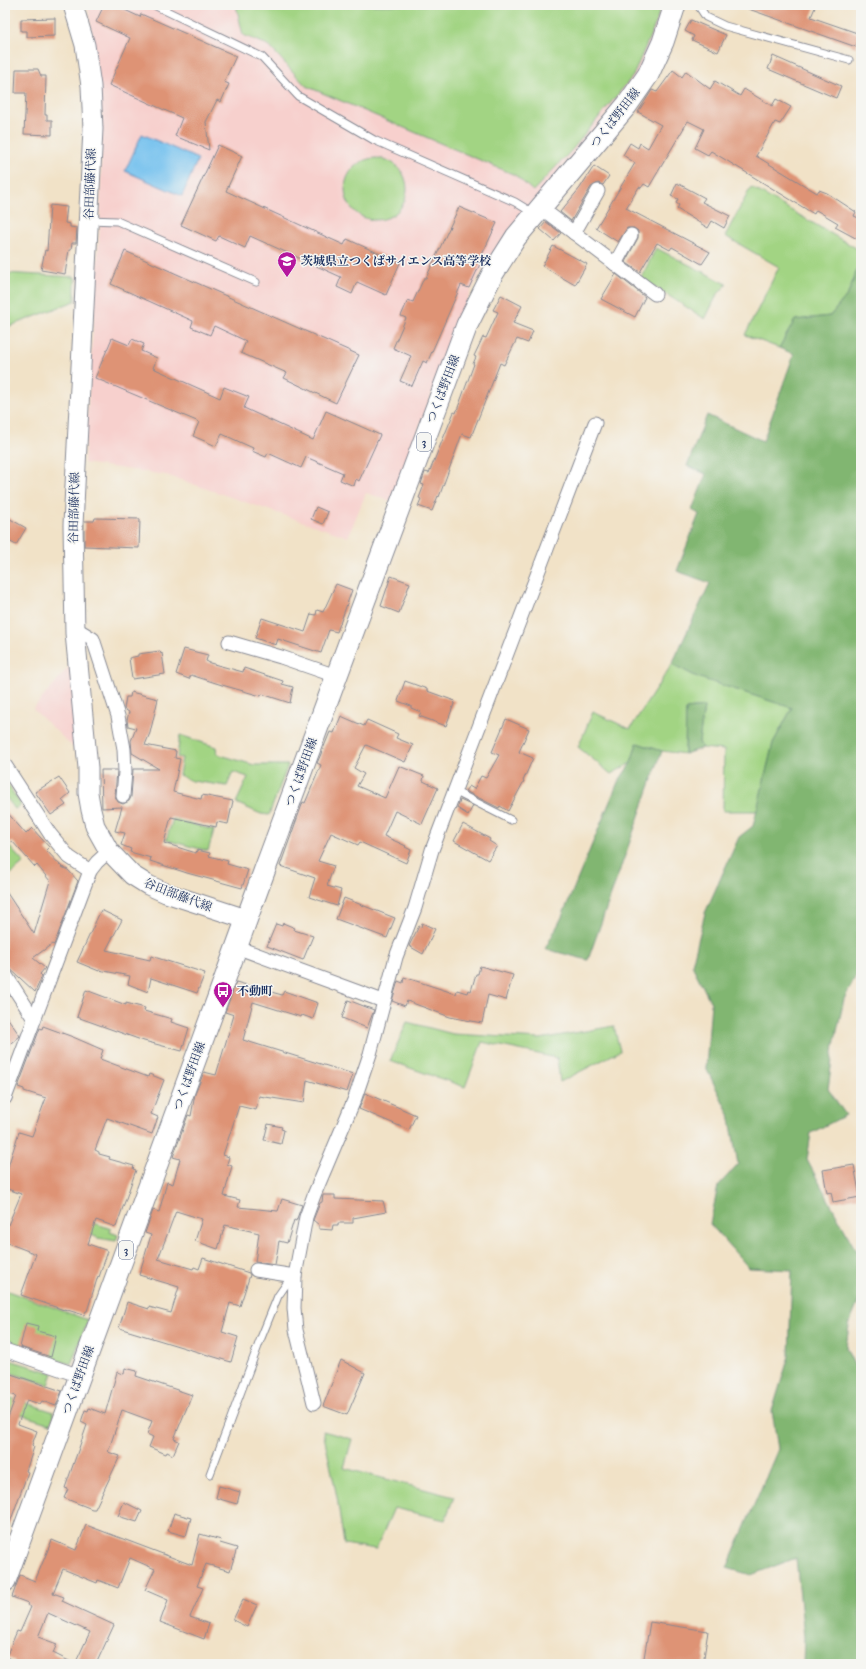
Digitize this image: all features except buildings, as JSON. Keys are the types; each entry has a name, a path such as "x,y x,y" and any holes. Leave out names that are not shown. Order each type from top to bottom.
{"main road":[{"name":"谷田部藤代線","path":"73,5 85,45 91,86 93,129 73,525 75,628 88,768 88,793 95,826 109,851 132,876 166,893 246,919"},
{"name":"つくば野田線","path":"5,1581 246,919 467,325 492,275 516,237 627,105 648,75 663,42 675,5"}],"street":[{"path":"574,233 598,191"},
{"path":"538,211 574,233 655,294"},
{"path":"615,264 631,234"},
{"path":"314,1403 296,1330 294,1308 294,1276 306,1217 370,1054 396,957 415,908 432,850 595,423"},
{"path":"75,628 93,639 118,716 124,749 125,772 123,796"},
{"path":"230,642 281,657 336,676"},
{"path":"5,765 50,834 69,857 90,871"},
{"path":"5,1098 90,871 109,851"},
{"path":"236,947 383,1002"},
{"path":"5,974 34,1019"},
{"path":"256,1270 294,1276"},
{"path":"5,1350 80,1376"}],"lane":[{"path":"154,5 231,40 262,57 298,96 374,140 538,211"},
{"path":"698,5 706,17 725,26 849,60"},
{"path":"89,220 117,221 256,282"},
{"path":"454,791 511,820"},
{"path":"210,1474 278,1296 294,1276"}],"shaded area":[{"name":"茨城県立つくばサイエンス高等学校","path":"88,5 666,5 660,25 637,78 514,225 484,266 472,289 391,501 366,493 348,537 166,475 84,463 100,224 102,117"},
{"path":"72,663 77,751 33,709"}],"green space":[{"path":"236,5 661,5 657,20 633,76 571,151 533,191 515,175 306,86 268,45 243,35"},
{"path":"376,158 388,160 398,167 405,177 407,189 405,201 398,211 388,218 376,220 364,218 354,211 347,201 345,189 347,177 354,167 364,160"},
{"path":"751,187 861,251 861,259 848,294 830,316 795,320 779,348 745,335 779,267 725,236"},
{"path":"656,248 727,284 717,295 705,319 641,278"},
{"path":"861,259 861,967 844,999 834,1045 828,1089 846,1115 811,1133 807,1160 861,1260 861,1295 849,1325 846,1348 861,1379 861,1664 803,1664 804,1637 796,1558 751,1575 727,1568 778,1449 772,1411 789,1356 792,1270 749,1268 710,1224 718,1186 738,1164 729,1114 706,1068 711,1003 692,965 705,913 739,837 753,826 773,743 792,708 697,677 672,664 710,583 677,571 699,514 692,510 706,474 687,466 707,415 763,441 794,354 779,348 795,320 830,316 848,294"},
{"path":"5,273 75,277 75,301 5,328"},
{"path":"672,664 697,677 792,708 773,743 757,811 723,811 724,750 702,748 699,742 704,707 686,709 685,754 662,751 637,743 631,763 611,774 578,747 593,712 630,729"},
{"path":"704,707 699,742 702,748 685,754 686,709"},
{"path":"180,735 216,747 217,754 254,765 288,765 269,815 261,814 236,803 248,777 233,772 227,786 192,781 179,775 182,758 177,757"},
{"path":"637,743 662,751 588,960 545,949 561,919 618,782 631,763"},
{"path":"5,780 21,805 15,809 5,796"},
{"path":"173,819 214,830 208,851 166,840"},
{"path":"5,842 24,863 5,879"},
{"path":"407,1022 453,1034 540,1039 614,1026 620,1051 560,1082 557,1058 482,1042 465,1087 390,1061"},
{"path":"89,1221 111,1229 110,1232 118,1235 116,1241 98,1238 87,1233"},
{"path":"5,1290 88,1320 71,1364 5,1344"},
{"path":"6,1359 53,1373 49,1385 5,1371"},
{"path":"5,1396 54,1412 51,1424 5,1410"},
{"path":"323,1431 352,1439 344,1468 454,1497 445,1520 394,1508 376,1549 344,1544 337,1497"}],"water":[{"path":"142,134 198,159 182,196 125,171"}],"place":[{"name":"茨城県立つくばサイエンス高等学校","path":"287,278"},
{"name":"不動町","path":"223,1008"}]}
